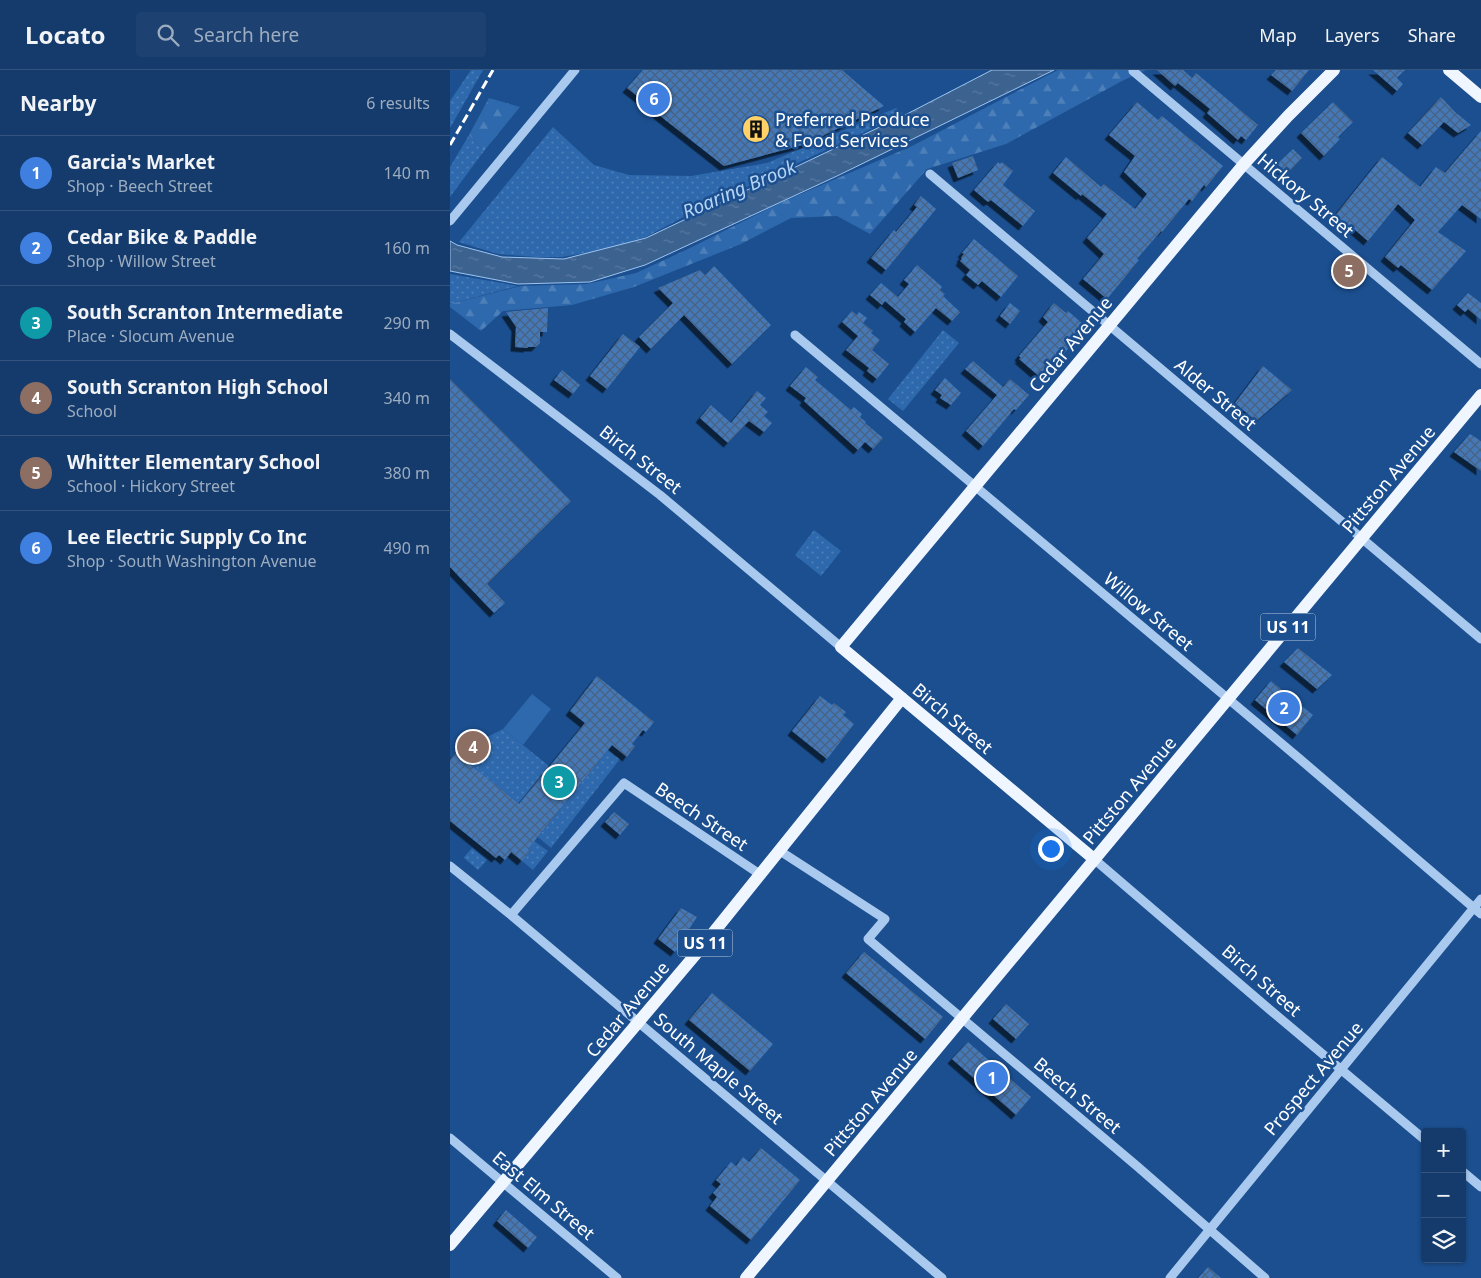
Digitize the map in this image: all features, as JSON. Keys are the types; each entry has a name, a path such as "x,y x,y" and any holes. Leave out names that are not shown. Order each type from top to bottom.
{"main road":[{"name":"Cedar Avenue","path":"840,647 1244,164 1334,70"},
{"path":"1449,70 1481,97"},
{"name":"Pittston Avenue","path":"746,1278 1481,395"},
{"name":"Birch Street","path":"840,647 1094,859"},
{"name":"Cedar Avenue","path":"450,1245 761,875 902,698"}],"street":[{"path":"450,221 575,70"},
{"name":"Hickory Street","path":"1133,71 1481,364"},
{"name":"Alder Street","path":"930,174 1481,639"},
{"name":"Birch Street","path":"450,334 660,495 840,647"},
{"name":"Willow Street","path":"795,334 1477,911"},
{"name":"Beech Street","path":"511,915 624,784 761,875"},
{"name":"Beech Street","path":"780,851 885,919 868,939 1138,1167 1265,1278"},
{"name":"Birch Street","path":"1094,859 1421,1137"},
{"name":"South Maple Street","path":"450,866 639,1022 942,1278"},
{"name":"Prospect Avenue","path":"1170,1278 1341,1070 1477,911 1481,899"},
{"name":"East Elm Street","path":"450,1138 617,1278"},
{"path":"1464,1173 1481,1187"}],"green space":[{"path":"471,70 483,70 450,128 450,101"},
{"path":"1058,70 1146,70 1006,144 927,169 870,234 837,216 791,218 741,244 634,287 572,305 503,311 481,331 450,307 450,304 521,286 587,284 636,273 780,203 912,146"},
{"path":"489,98 520,107 484,151 469,135"},
{"path":"896,108 903,114 693,212 646,237 602,250 562,257 498,254 459,242 553,127 594,165 629,175 691,176 767,163"},
{"path":"469,135 484,151 450,197 450,167"},
{"path":"450,274 518,286 450,304"},
{"path":"943,330 959,343 903,411 888,399"},
{"path":"814,530 841,551 821,576 795,555"},
{"path":"532,694 551,709 523,745 503,729"},
{"path":"503,729 549,766 519,804 456,753"},
{"path":"608,750 620,759 551,848 538,837"},
{"path":"534,841 548,851 533,870 522,861 530,851 528,849"},
{"path":"472,848 487,860 478,870 464,858"}],"water":[{"path":"992,70 1054,70 837,176 645,265 590,282 518,284 450,271 450,241 457,245 502,257 564,259 646,238 905,115"}],"building":[{"name":"Preferred Produce & Food Services","path":"643,70 842,70 884,106 806,144 724,166 627,88"},
{"path":"1157,70 1183,70 1192,78 1196,73 1258,125 1246,140 1241,136 1238,140 1207,113 1210,109 1178,83 1175,86"},
{"path":"1276,70 1309,70 1292,91 1271,75"},
{"path":"1373,70 1405,70 1397,78 1403,84 1397,91"},
{"path":"1441,97 1471,125 1458,133 1444,122 1422,145 1408,133"},
{"path":"1137,102 1158,120 1162,116 1223,166 1206,187 1204,185 1192,201 1189,199 1161,231 1107,299 1083,279 1104,254 1087,238 1107,214 1053,173 1066,157 1101,187 1104,184 1135,209 1147,194 1124,172 1135,156 1109,135"},
{"path":"1333,102 1353,122 1338,137 1340,139 1324,156 1301,133"},
{"path":"1481,131 1481,219 1462,205 1438,232 1466,251 1432,290 1401,265 1398,268 1385,257 1415,220 1398,204 1368,241 1354,229 1352,232 1334,217 1382,157 1420,187 1436,167 1445,173"},
{"path":"1293,149 1302,158 1287,174 1277,164"},
{"path":"973,156 978,170 958,178 952,163"},
{"path":"998,162 1000,164 1002,162 1013,171 1003,185 1035,211 1023,226 991,200 988,202 974,190"},
{"path":"921,196 936,209 886,270 871,258 894,230 896,232 917,207 914,205"},
{"path":"974,239 1018,276 1001,297 982,281 978,285 966,275 970,270 960,261 964,254 962,253"},
{"path":"917,265 942,287 940,290 945,294 943,296 960,312 952,321 936,308 915,332 904,322 906,319 885,301 882,305 870,295 881,283 898,297 909,284 904,280"},
{"path":"714,266 771,325 732,364 684,315 651,349 639,337 673,303 658,288 700,270 705,275"},
{"path":"1468,293 1481,303 1481,320 1468,309 1465,312 1457,305"},
{"path":"1010,303 1020,311 1010,324 1000,316"},
{"path":"1054,303 1066,313 1068,311 1084,325 1081,329 1083,331 1056,363 1053,361 1040,377 1019,359 1021,358 1019,356 1048,322 1043,317"},
{"path":"548,308 547,332 540,332 540,343 536,347 515,347 516,327 506,312"},
{"path":"852,311 857,315 859,312 867,318 863,323 880,340 872,350 889,364 877,379 867,371 869,368 846,350 858,336 842,322"},
{"path":"623,334 640,347 607,389 590,376"},
{"path":"973,361 1003,387 1010,379 1029,395 1016,410 1014,409 983,446 966,431 997,395 965,369"},
{"path":"1263,366 1292,390 1256,421 1235,403"},
{"path":"806,367 818,377 815,380 851,410 854,407 862,414 860,417 865,423 883,438 873,449 865,442 858,450 804,401 806,398 790,386"},
{"path":"562,370 580,385 573,394 554,380"},
{"path":"945,378 961,393 951,405 940,398 942,395 935,390"},
{"path":"450,379 571,501 487,584 505,603 494,613 450,567"},
{"path":"757,391 766,398 760,405 768,412 764,416 772,423 764,432 749,421 728,443 700,418 711,405 731,423"},
{"path":"1470,434 1481,441 1481,471 1454,452"},
{"path":"1298,648 1332,675 1317,689 1284,662"},
{"path":"597,676 654,722 646,732 643,730 632,744 635,746 627,757 612,745 528,849 530,851 522,861 511,852 505,860 499,855 496,858 450,821 450,760 456,753 519,804 585,723 570,711"},
{"path":"1271,681 1313,715 1297,735 1255,700"},
{"path":"820,696 846,712 843,715 854,724 827,759 792,731"},
{"path":"614,812 629,824 620,835 605,822"},
{"path":"681,908 697,917 683,938 685,940 675,952 658,939"},
{"path":"864,952 943,1017 925,1039 846,973"},
{"path":"712,993 773,1044 750,1071 689,1020"},
{"path":"1006,1004 1029,1024 1016,1039 993,1019"},
{"path":"968,1042 1031,1097 1016,1115 952,1059"},
{"path":"761,1148 800,1180 751,1240 710,1206 717,1197 713,1193 721,1184 716,1180 731,1162 736,1166 743,1157 749,1162"},
{"path":"506,1210 537,1237 528,1248 497,1221"},
{"path":"1208,1267 1221,1278 1198,1278"}],"railway":[{"path":"450,145 493,70"}],"place":[{"name":"Lee Electric Supply Co Inc","path":"654,99"},
{"name":"Preferred Produce & Food Services","path":"756,129"},
{"name":"Whitter Elementary School","path":"1349,271"},
{"name":"Cedar Bike & Paddle","path":"1284,708"},
{"name":"South Scranton High School","path":"473,747"},
{"name":"South Scranton Intermediate","path":"559,782"},
{"name":"Garcia's Market","path":"992,1078"}],"water label":[{"name":"Roaring Brook","path":"739,189"}]}
